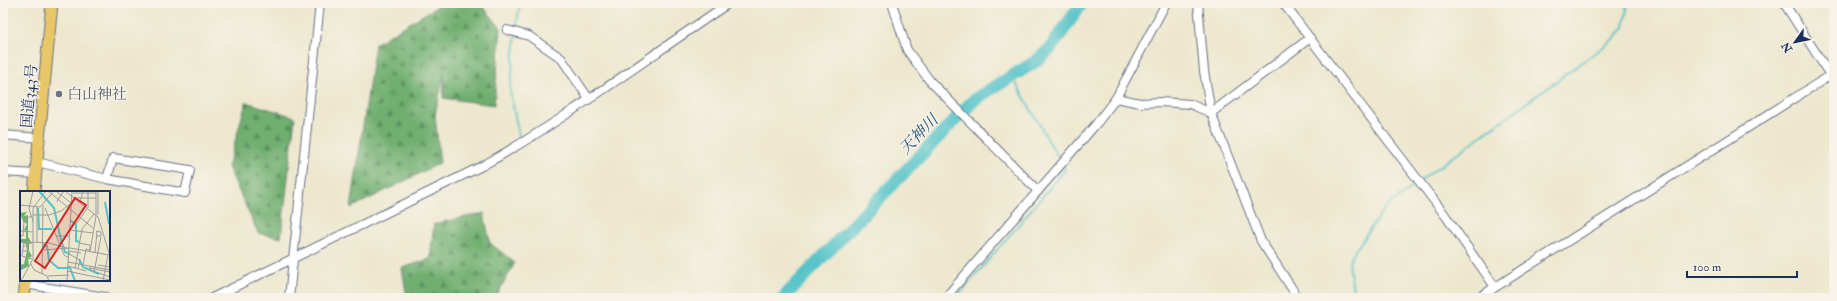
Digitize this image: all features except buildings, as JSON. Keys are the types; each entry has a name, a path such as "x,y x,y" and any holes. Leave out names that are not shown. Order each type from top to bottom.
{"highway":[{"name":"国道343号","path":"34,191 52,3"},
{"path":"24,298 26,282"}],"street":[{"path":"289,298 320,3"},
{"path":"892,3 907,50 930,81 1038,191"},
{"path":"944,298 1097,123 1116,98 1166,3"},
{"path":"1198,3 1204,71 1211,113 1261,241 1298,298"},
{"path":"1283,3 1445,215 1495,287"},
{"path":"1478,298 1832,74 1784,3"},
{"path":"212,298 482,166 545,129 725,4"},
{"path":"507,30 528,36 561,58 589,99"},
{"path":"1211,113 1310,38"},
{"path":"1116,98 1140,103 1161,102 1190,104 1211,113"},
{"path":"3,135 40,138"},
{"path":"37,162 107,179 185,193 190,170 113,158 107,179"},
{"path":"3,172 36,174"},
{"path":"26,282 111,298"}],"green space":[{"path":"443,3 480,3 501,28 494,105 443,98 444,73 435,115 440,163 351,208 375,44"},
{"path":"246,102 295,117 281,238 258,233 228,167"},
{"path":"484,213 490,243 515,263 495,298 407,298 402,268 430,259 434,224"}],"waterway":[{"path":"516,29 520,3"},
{"name":"天神川","path":"783,298 975,99 1035,62 1050,49 1082,3"},
{"path":"1421,180 1614,39 1624,27 1628,3"},
{"path":"516,34 510,91 519,136"},
{"path":"1012,76 1060,161"},
{"path":"956,298 1065,170 1064,166"},
{"path":"1354,298 1349,263 1352,255 1384,209 1418,183"}],"place":[{"name":"白山神社","path":"59,94"}]}
